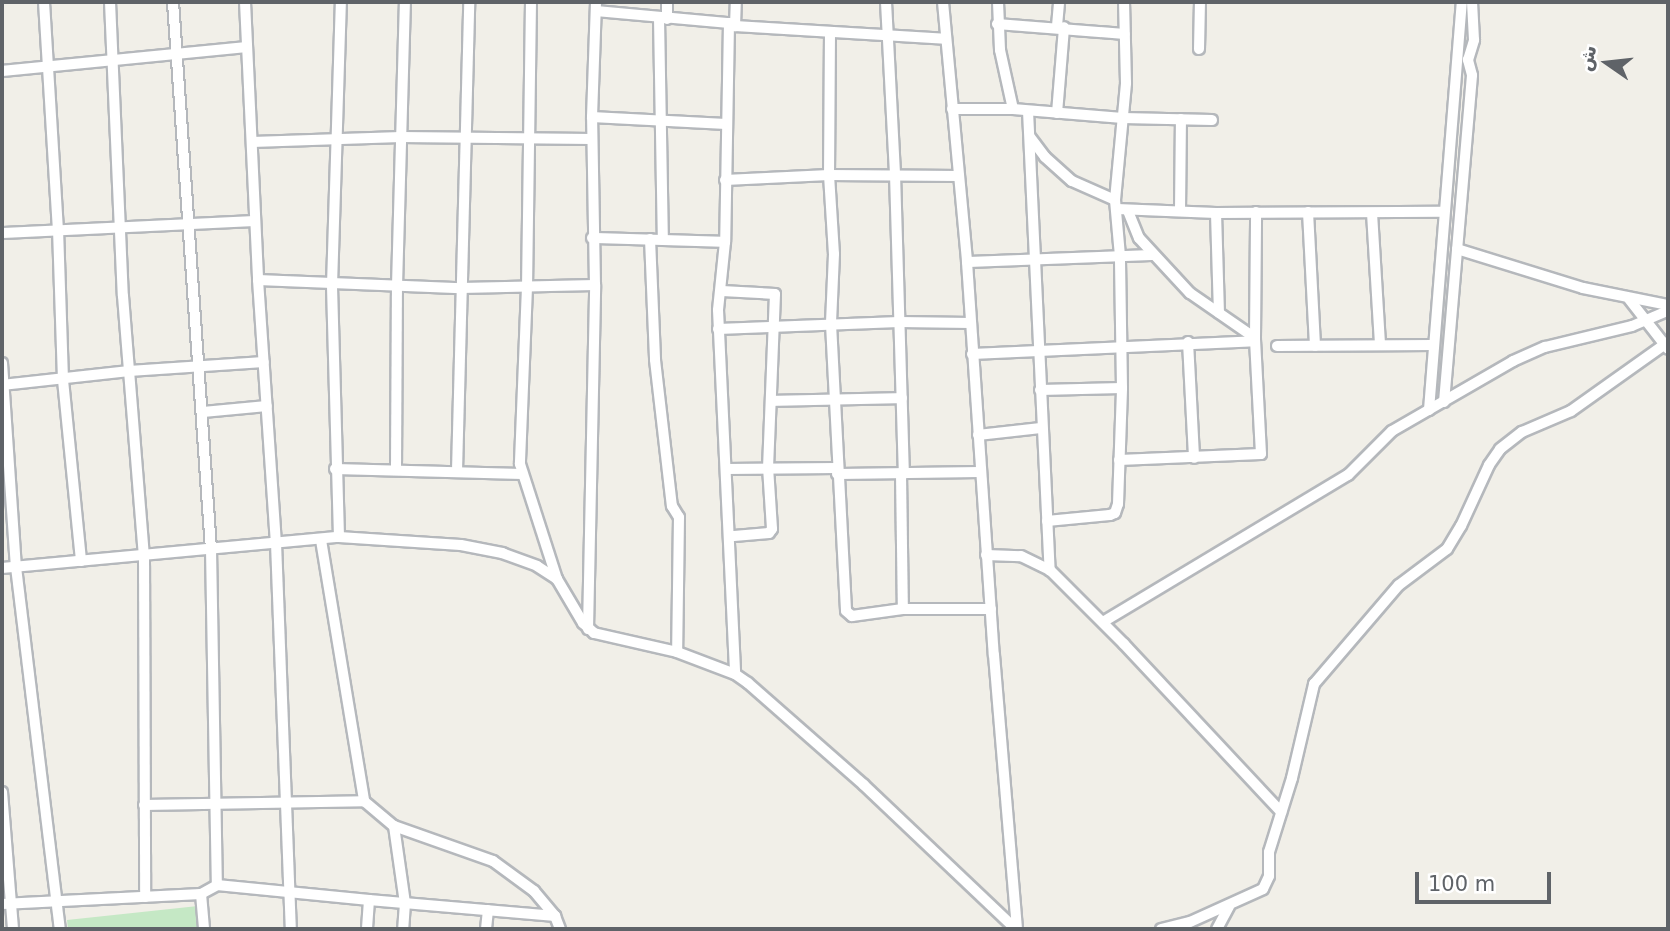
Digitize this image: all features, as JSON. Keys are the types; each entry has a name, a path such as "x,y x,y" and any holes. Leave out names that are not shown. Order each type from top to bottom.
{"street":[{"path":"44,2 64,380 81,561"},
{"path":"110,2 120,227 144,556 145,897"},
{"path":"173,2 174,53 203,412 211,549 218,803 217,886"},
{"path":"245,2 258,280 276,542 291,929"},
{"path":"339,537 335,469 332,285 341,2"},
{"path":"396,469 397,286 405,2"},
{"path":"457,471 469,2"},
{"path":"531,2 522,474 557,579 588,629 641,646 677,652 736,674 864,785 1016,929"},
{"path":"663,240 663,18 667,2"},
{"path":"736,2 732,25 726,124 725,242 718,330 731,536 736,674"},
{"path":"886,2 902,398 903,608"},
{"path":"943,2 967,262 986,555 1016,929"},
{"path":"998,2 997,24 1013,109"},
{"path":"1057,113 1059,2"},
{"path":"1047,521 1115,513 1122,388 1120,206 1126,83 1124,2"},
{"path":"1199,49 1200,2"},
{"path":"1429,410 1462,2"},
{"path":"1444,402 1472,75 1468,60 1474,40 1472,2"},
{"path":"588,629 595,285 592,237 592,117 596,6 663,18 732,25 945,39"},
{"path":"997,24 1060,26 1125,34"},
{"path":"830,33 829,175 834,254 831,324 837,471 847,613 852,616 903,608 991,609"},
{"path":"2,71 247,47"},
{"path":"952,108 1013,109 1123,118 1212,120"},
{"path":"1028,111 1037,349 1050,570"},
{"path":"592,117 726,124"},
{"path":"1180,211 1181,118"},
{"path":"251,142 401,137 592,139"},
{"path":"1030,137 1045,157 1072,181 1120,206 1216,213 1443,212"},
{"path":"726,180 829,175 959,176"},
{"path":"1120,206 1139,238 1190,293 1255,339"},
{"path":"1119,460 1261,454 1255,339 1256,212"},
{"path":"1308,212 1315,346"},
{"path":"1216,213 1219,313"},
{"path":"1372,213 1380,344"},
{"path":"2,233 255,221"},
{"path":"592,237 725,242"},
{"path":"650,239 655,360 672,503 678,517 677,652"},
{"path":"1457,249 1629,299 1668,304"},
{"path":"967,262 1153,254"},
{"path":"258,280 461,288 595,285"},
{"path":"722,291 774,293 768,467 771,531 731,536"},
{"path":"1161,929 1187,925 1257,893 1268,882 1269,852 1314,684 1399,585 1447,549 1494,457 1514,437 1571,411 1667,345 1629,299"},
{"path":"1103,622 1348,475 1392,431 1534,351 1647,321 1668,311"},
{"path":"718,330 899,322 971,323"},
{"path":"972,354 1255,339"},
{"path":"1188,342 1194,458"},
{"path":"1277,346 1433,345"},
{"path":"3,385 129,371 264,362"},
{"path":"2,363 16,567 60,929"},
{"path":"1040,390 1122,388"},
{"path":"772,401 902,398"},
{"path":"203,412 267,406"},
{"path":"978,435 1041,428"},
{"path":"726,469 768,467 902,474 980,472"},
{"path":"335,469 522,474"},
{"path":"2,568 339,537 482,548 537,566 557,579"},
{"path":"321,540 364,801 394,826 493,861 534,891 555,916 560,929"},
{"path":"986,555 1021,556 1050,570 1103,622 1280,812"},
{"path":"2,792 7,904 13,929"},
{"path":"144,805 364,801"},
{"path":"394,826 405,903 403,929"},
{"path":"7,904 201,894 217,886 555,916"},
{"path":"201,894 204,929"},
{"path":"367,929 369,900"},
{"path":"1217,929 1229,906"},
{"path":"486,929 488,911"}],"green space":[{"path":"198,906 201,929 68,929 67,920"}]}
